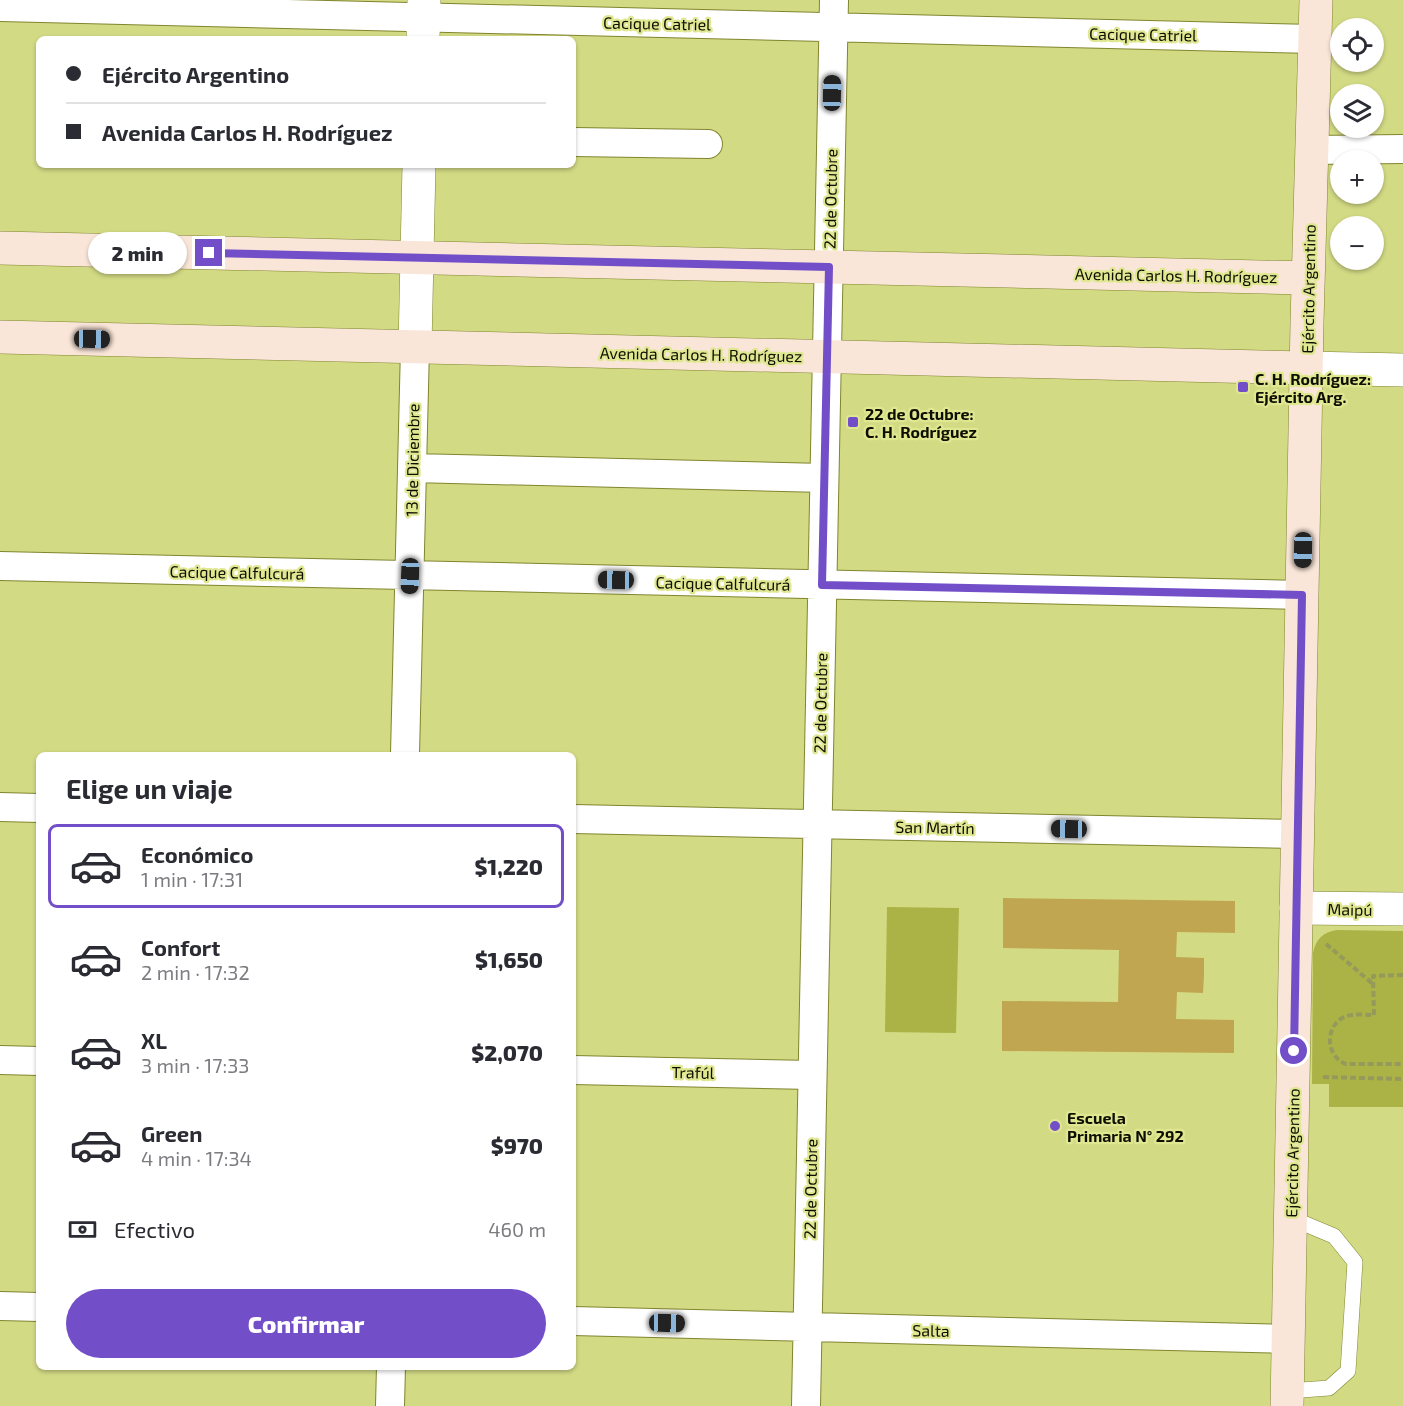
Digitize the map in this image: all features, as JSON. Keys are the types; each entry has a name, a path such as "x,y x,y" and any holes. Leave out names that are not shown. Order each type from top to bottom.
{"main road":[{"name":"Ejército Argentino","path":"1287,1399 1306,368 1316,0"},
{"name":"Avenida Carlos H. Rodríguez","path":"0,248 1308,278"},
{"name":"Avenida Carlos H. Rodríguez","path":"0,337 1306,368"}],"street":[{"name":"Cacique Catriel","path":"0,7 423,19 834,14 1315,39"},
{"name":"22 de Octubre","path":"806,1406 834,14"},
{"path":"576,142 708,144"},
{"path":"1312,150 1403,148"},
{"name":"13 de Diciembre","path":"405,752 420,168"},
{"name":"Avenida Carlos H. Rodríguez","path":"1306,368 1403,370"},
{"path":"412,468 824,478"},
{"name":"Cacique Calfulcurá","path":"0,566 1302,595"},
{"path":"0,807 36,807"},
{"name":"San Martín","path":"576,819 1298,834"},
{"name":"Maipú","path":"1296,908 1403,909"},
{"path":"0,1060 36,1060"},
{"name":"Trafúl","path":"576,1070 812,1075"},
{"path":"0,1306 36,1307"},
{"name":"Salta","path":"576,1321 1288,1339"},
{"path":"390,1406 391,1370"}],"lane":[{"path":"1287,1399 1329,1388 1348,1371 1355,1262 1334,1236 1290,1218"}],"path":[{"path":"1325,942 1373,985"},
{"path":"1403,975 1373,976 1374,1015 1344,1017 1333,1029 1330,1037 1332,1052 1340,1062 1346,1064 1403,1064"},
{"path":"1319,1077 1403,1079"}],"green space":[{"path":"887,907 959,908 956,1033 885,1032"},
{"path":"1337,930 1403,931 1403,1107 1329,1107 1329,1084 1312,1084 1313,953 1321,937"}],"building":[{"path":"1003,898 1235,901 1235,933 1177,932 1176,957 1204,958 1204,975 1203,993 1177,992 1176,1019 1234,1020 1234,1053 1002,1051 1002,1001 1118,1002 1119,950 1003,948"}],"place":[{"name":"C. H. Rodríguez: Ejército Arg.","path":"1243,387"},
{"name":"22 de Octubre: C. H. Rodríguez","path":"853,422"},
{"name":"Escuela Primaria N° 292","path":"1055,1126"}],"route":[{"path":"209,253 829,267 822,585 1302,595 1294,1051"}]}
